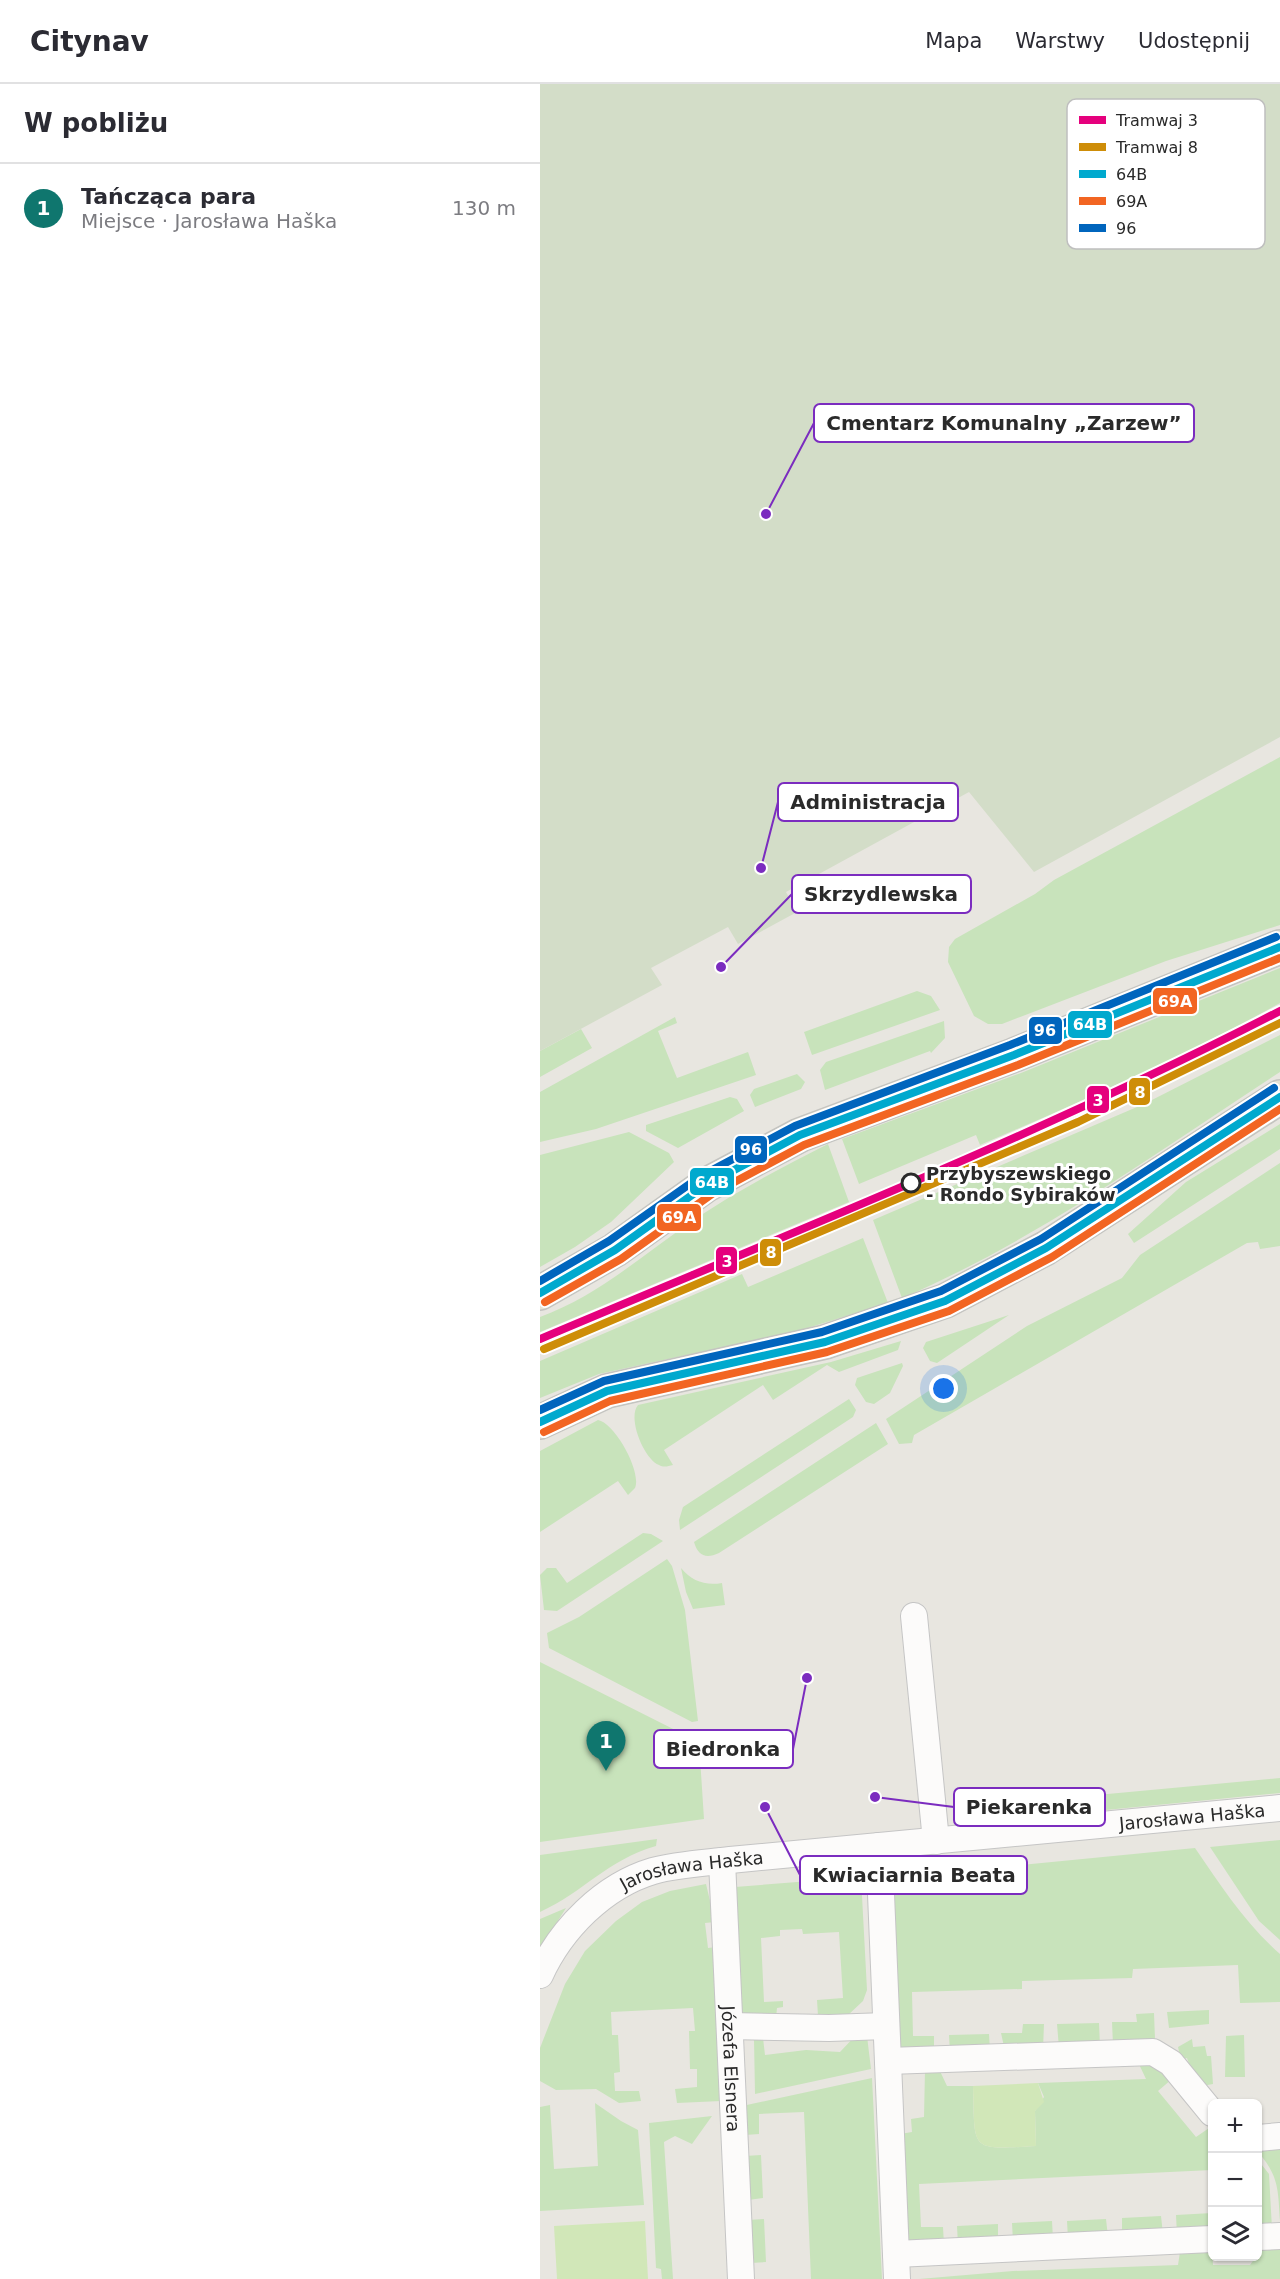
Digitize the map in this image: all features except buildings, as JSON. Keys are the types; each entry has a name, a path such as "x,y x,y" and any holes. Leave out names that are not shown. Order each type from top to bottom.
{"main road":[{"path":"540,1293 615,1250 706,1185 801,1135 1014,1055 1280,946"},
{"path":"540,1422 607,1391 825,1342 945,1301 1036,1254 1280,1097"}],"street":[{"path":"914,1616 936,1840"},
{"name":"Jarosława Haška","path":"540,1975 571,1926 609,1894 651,1872 722,1861 1280,1808"},
{"path":"879,1846 896,2266 1208,2240"},
{"name":"Józefa Elsnera","path":"722,1861 741,2279"},
{"path":"730,2026 829,2028 886,2026"},
{"path":"888,2061 1153,2052 1172,2063 1208,2108"},
{"path":"1262,2138 1280,2136"},
{"path":"1262,2237 1280,2236"}],"green space":[{"path":"540,84 1280,84 1280,737 1034,872 969,792 786,892 797,912 738,944 728,927 651,968 662,985 540,1051"},
{"path":"1280,757 1280,925 1166,961 1002,1024 988,1024 974,1016 948,962 949,947 955,939 1035,894 1054,880"},
{"path":"1280,968 1280,1003 1207,1042 980,1145 976,1135 859,1184 842,1139 1021,1073"},
{"path":"917,991 931,996 940,1010 812,1055 804,1032"},
{"path":"675,1017 677,1023 658,1031 677,1078 748,1052 756,1075 596,1129 540,1142 540,1092"},
{"path":"944,1021 945,1038 931,1053 930,1051 825,1090 820,1070 826,1062"},
{"path":"581,1029 592,1048 540,1077 540,1051"},
{"path":"1280,1035 1280,1072 1048,1222 952,1275 902,1298 873,1220 1144,1104"},
{"path":"797,1074 805,1082 801,1089 755,1107 750,1095 754,1089"},
{"path":"730,1097 737,1099 744,1111 678,1148 646,1131 646,1125"},
{"path":"1280,1124 1280,1149 1134,1243 1128,1234 1186,1182"},
{"path":"629,1132 669,1153 674,1162 611,1222 575,1247 540,1267 540,1155"},
{"path":"828,1144 849,1202 540,1332 540,1317 582,1298 695,1219 777,1170"},
{"path":"1280,1163 1280,1246 1260,1249 1258,1242 1247,1243 914,1435 912,1443 899,1444 886,1419 1027,1326 1122,1278 1140,1255"},
{"path":"863,1238 888,1303 798,1331 599,1374 540,1398 540,1361 742,1274 748,1287"},
{"path":"1009,1315 937,1363 930,1361 923,1348 926,1342"},
{"path":"901,1341 898,1350 839,1372 827,1365 773,1400 763,1385 664,1450 673,1465 663,1466 653,1461 639,1438 635,1419 638,1405 831,1362"},
{"path":"902,1363 903,1366 890,1393 874,1404 866,1402 855,1385 857,1378"},
{"path":"849,1399 856,1410 853,1417 680,1530 679,1520 683,1507"},
{"path":"598,1420 612,1430 631,1460 635,1471 635,1488 628,1495 618,1481 540,1532 540,1451"},
{"path":"876,1423 888,1444 719,1553 706,1556 700,1553 694,1542"},
{"path":"643,1533 651,1534 663,1541 557,1611 544,1610 540,1575 547,1568 556,1568 567,1583"},
{"path":"667,1559 672,1566 685,1610 698,1721 692,1722 549,1648 547,1633 579,1617"},
{"path":"681,1568 699,1582 722,1583 725,1605 693,1609 686,1592"},
{"path":"540,1662 699,1742 704,1819 540,1842"},
{"path":"1280,1778 1280,1793 973,1823 966,1820 957,1808"},
{"path":"657,1839 656,1846 623,1859 556,1904 540,1912 540,1855"},
{"path":"1280,1840 1280,1940 1259,1921 1210,1847"},
{"path":"1195,1848 1245,1917 1280,1954 1280,2002 1240,2003 1238,1965 1133,1969 1132,1978 1022,1981 1022,1989 912,1992 913,2036 934,2036 934,2055 894,2047 890,1867 902,1856 924,1853 928,1874"},
{"path":"861,1877 867,1990 863,2001 847,2016 818,2016 817,2000 843,1998 839,1932 803,1934 802,1929 780,1930 780,1936 761,1938 764,2002 783,2001 783,2007 777,2008 776,2018 743,2016 738,2006 735,1887"},
{"path":"706,1884 715,1922 705,1923 708,1948 716,1947 721,2101 677,2103 675,2089 697,2087 697,2069 690,2069 689,2031 695,2031 693,2008 611,2012 612,2035 618,2035 620,2072 614,2073 615,2091 639,2091 641,2101 619,2103 596,2089 556,2090 540,2081 540,2048 565,1984 585,1951 616,1921 642,1902 670,1891"},
{"path":"566,1908 540,1949 540,1919"},
{"path":"1209,2010 1209,2024 1169,2028 1167,2012"},
{"path":"1154,2013 1155,2039 1151,2044 1113,2045 1112,2022 1137,2022 1136,2014"},
{"path":"1099,2023 1100,2046 1059,2048 1057,2024"},
{"path":"1023,2024 1044,2024 1043,2049 1005,2051 1001,2033 1022,2033"},
{"path":"858,2033 867,2036 871,2069 755,2094 754,2039 763,2038 765,2055 806,2050 840,2052"},
{"path":"989,2034 990,2051 950,2053 949,2035"},
{"path":"1244,2035 1245,2077 1225,2077 1226,2036"},
{"path":"1192,2039 1193,2047 1205,2046 1207,2056 1211,2056 1213,2084 1197,2087 1187,2058 1181,2060 1178,2047"},
{"path":"1137,2060 1152,2062 1172,2079 1158,2091 1196,2137 1208,2129 1208,2170 919,2184 921,2227 943,2227 944,2245 905,2242 900,2134 912,2132 911,2119 924,2117 925,2070 939,2069 947,2086 973,2086 976,2135 980,2142 987,2146 998,2147 1036,2146 1035,2111 1044,2097 1038,2083 1146,2079"},
{"path":"872,2078 882,2279 811,2279 804,2112 759,2114 759,2134 745,2135 742,2106"},
{"path":"1038,2083 1044,2102 1035,2111 1036,2146 998,2147 987,2146 980,2142 974,2123 973,2086"},
{"path":"595,2103 638,2130 644,2205 540,2211 540,2107 550,2105 554,2169 598,2166"},
{"path":"712,2116 692,2144 675,2136 664,2142 673,2279 662,2279 661,2269 656,2268 649,2123"},
{"path":"1262,2143 1280,2143 1280,2221 1274,2176 1262,2157"},
{"path":"761,2155 763,2198 748,2200 745,2156"},
{"path":"1262,2165 1269,2174 1272,2229 1262,2230"},
{"path":"1208,2213 1208,2233 1177,2235 1176,2215"},
{"path":"1161,2216 1163,2234 1122,2236 1122,2218"},
{"path":"764,2219 766,2262 750,2263 748,2220"},
{"path":"1106,2219 1108,2237 1068,2239 1067,2221"},
{"path":"645,2221 648,2279 557,2279 554,2226"},
{"path":"1052,2221 1053,2239 1013,2242 1012,2223"},
{"path":"998,2224 998,2242 958,2245 957,2226"},
{"path":"1280,2248 1280,2279 919,2279 1013,2271 1178,2265 1180,2252 1208,2250 1208,2261 1213,2261 1213,2265 1250,2265 1253,2261 1262,2261 1262,2250"}],"tram line":[{"name":"3","path":"540,1339 1006,1142 1280,1011"},
{"name":"8","path":"544,1349 1078,1122 1280,1023"}],"transit line":[{"name":"96","path":"540,1281 609,1241 701,1176 795,1126 1010,1045 1276,937"},
{"name":"64B","path":"540,1293 615,1250 706,1185 800,1135 1014,1055 1280,947"},
{"name":"69A","path":"545,1302 621,1259 712,1194 804,1145 1018,1065 1280,958"},
{"name":"96","path":"540,1410 604,1381 822,1332 941,1291 1041,1239 1274,1088"},
{"name":"64B","path":"540,1422 607,1391 825,1342 945,1301 1046,1248 1280,1097"},
{"name":"69A","path":"544,1432 610,1401 827,1352 949,1311 1052,1257 1280,1109"}],"place":[{"name":"Cmentarz Komunalny „Zarzew”","path":"766,514"},
{"name":"Administracja","path":"761,868"},
{"name":"Skrzydlewska","path":"721,967"},
{"name":"Przybyszewskiego - Rondo Sybiraków","path":"911,1183"},
{"name":"Biedronka","path":"807,1678"},
{"name":"Tańcząca para","path":"606,1771"},
{"name":"Piekarenka","path":"875,1797"},
{"name":"Kwiaciarnia Beata","path":"765,1807"}]}
